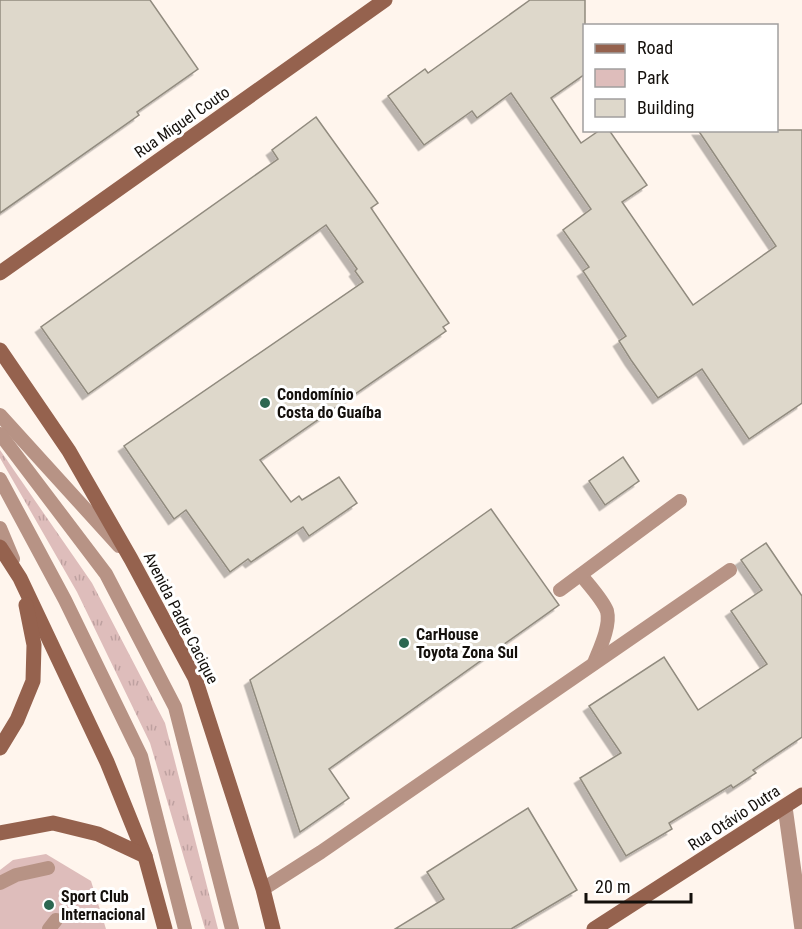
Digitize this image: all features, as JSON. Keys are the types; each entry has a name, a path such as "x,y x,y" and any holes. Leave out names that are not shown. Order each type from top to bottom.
{"main road":[{"name":"Rua Miguel Couto","path":"0,273 385,0"},
{"name":"Avenida Padre Cacique","path":"0,350 69,451 195,678 263,889 273,929"},
{"path":"0,547 20,578 107,762 145,856 165,929"},
{"path":"0,748 17,720 33,681 34,645 20,578"},
{"name":"Rua Otávio Dutra","path":"594,929 802,795"},
{"path":"0,832 53,823 98,834 145,856"}],"street":[{"path":"785,807 802,929"}],"lane":[{"path":"0,416 131,559"},
{"path":"0,434 106,574 175,707 232,929"},
{"path":"0,479 65,600 141,756 184,929"},
{"path":"560,590 680,501"},
{"path":"0,528 20,578"},
{"path":"263,889 321,852 730,570"},
{"path":"581,575 607,612 605,634 594,663"},
{"path":"0,883 16,875 48,868"}],"green space":[{"path":"0,450 92,583 165,723 218,929 205,929 150,743 77,592 0,458"},
{"name":"Sport Club Internacional","path":"46,854 91,881 106,929 0,929 0,870 13,860"}],"building":[{"path":"0,0 150,0 198,69 137,112 139,115 0,213"},
{"path":"530,0 585,0 583,75 551,98 581,143 597,132 610,132 647,185 622,202 693,305 776,246 699,132 802,130 802,403 749,439 702,369 658,398 619,341 626,336 583,271 589,267 563,230 591,209 511,93 477,118 472,111 424,145 388,96 425,69 428,73"},
{"path":"316,117 378,203 371,208 449,323 443,327 446,331 260,460 291,502 299,496 302,500 339,477 357,503 309,536 303,527 251,562 248,559 230,572 186,510 174,519 124,446 363,282 355,271 357,269 326,225 88,394 41,327 278,159 272,150"},
{"path":"623,457 639,481 605,505 589,481"},
{"name":"CarHouse Toyota Zona Sul","path":"491,509 559,605 329,769 349,798 300,832 250,680"},
{"path":"766,543 802,596 802,737 753,770 756,773 733,788 731,785 669,823 672,829 626,856 580,778 621,753 589,706 664,657 698,710 767,664 731,611 762,590 741,560"},
{"path":"528,808 577,890 511,929 395,929 444,899 427,872"}],"place":[{"name":"Condomínio Costa do Guaíba","path":"265,403"},
{"name":"CarHouse Toyota Zona Sul","path":"404,643"},
{"name":"Sport Club Internacional","path":"49,905"}]}
